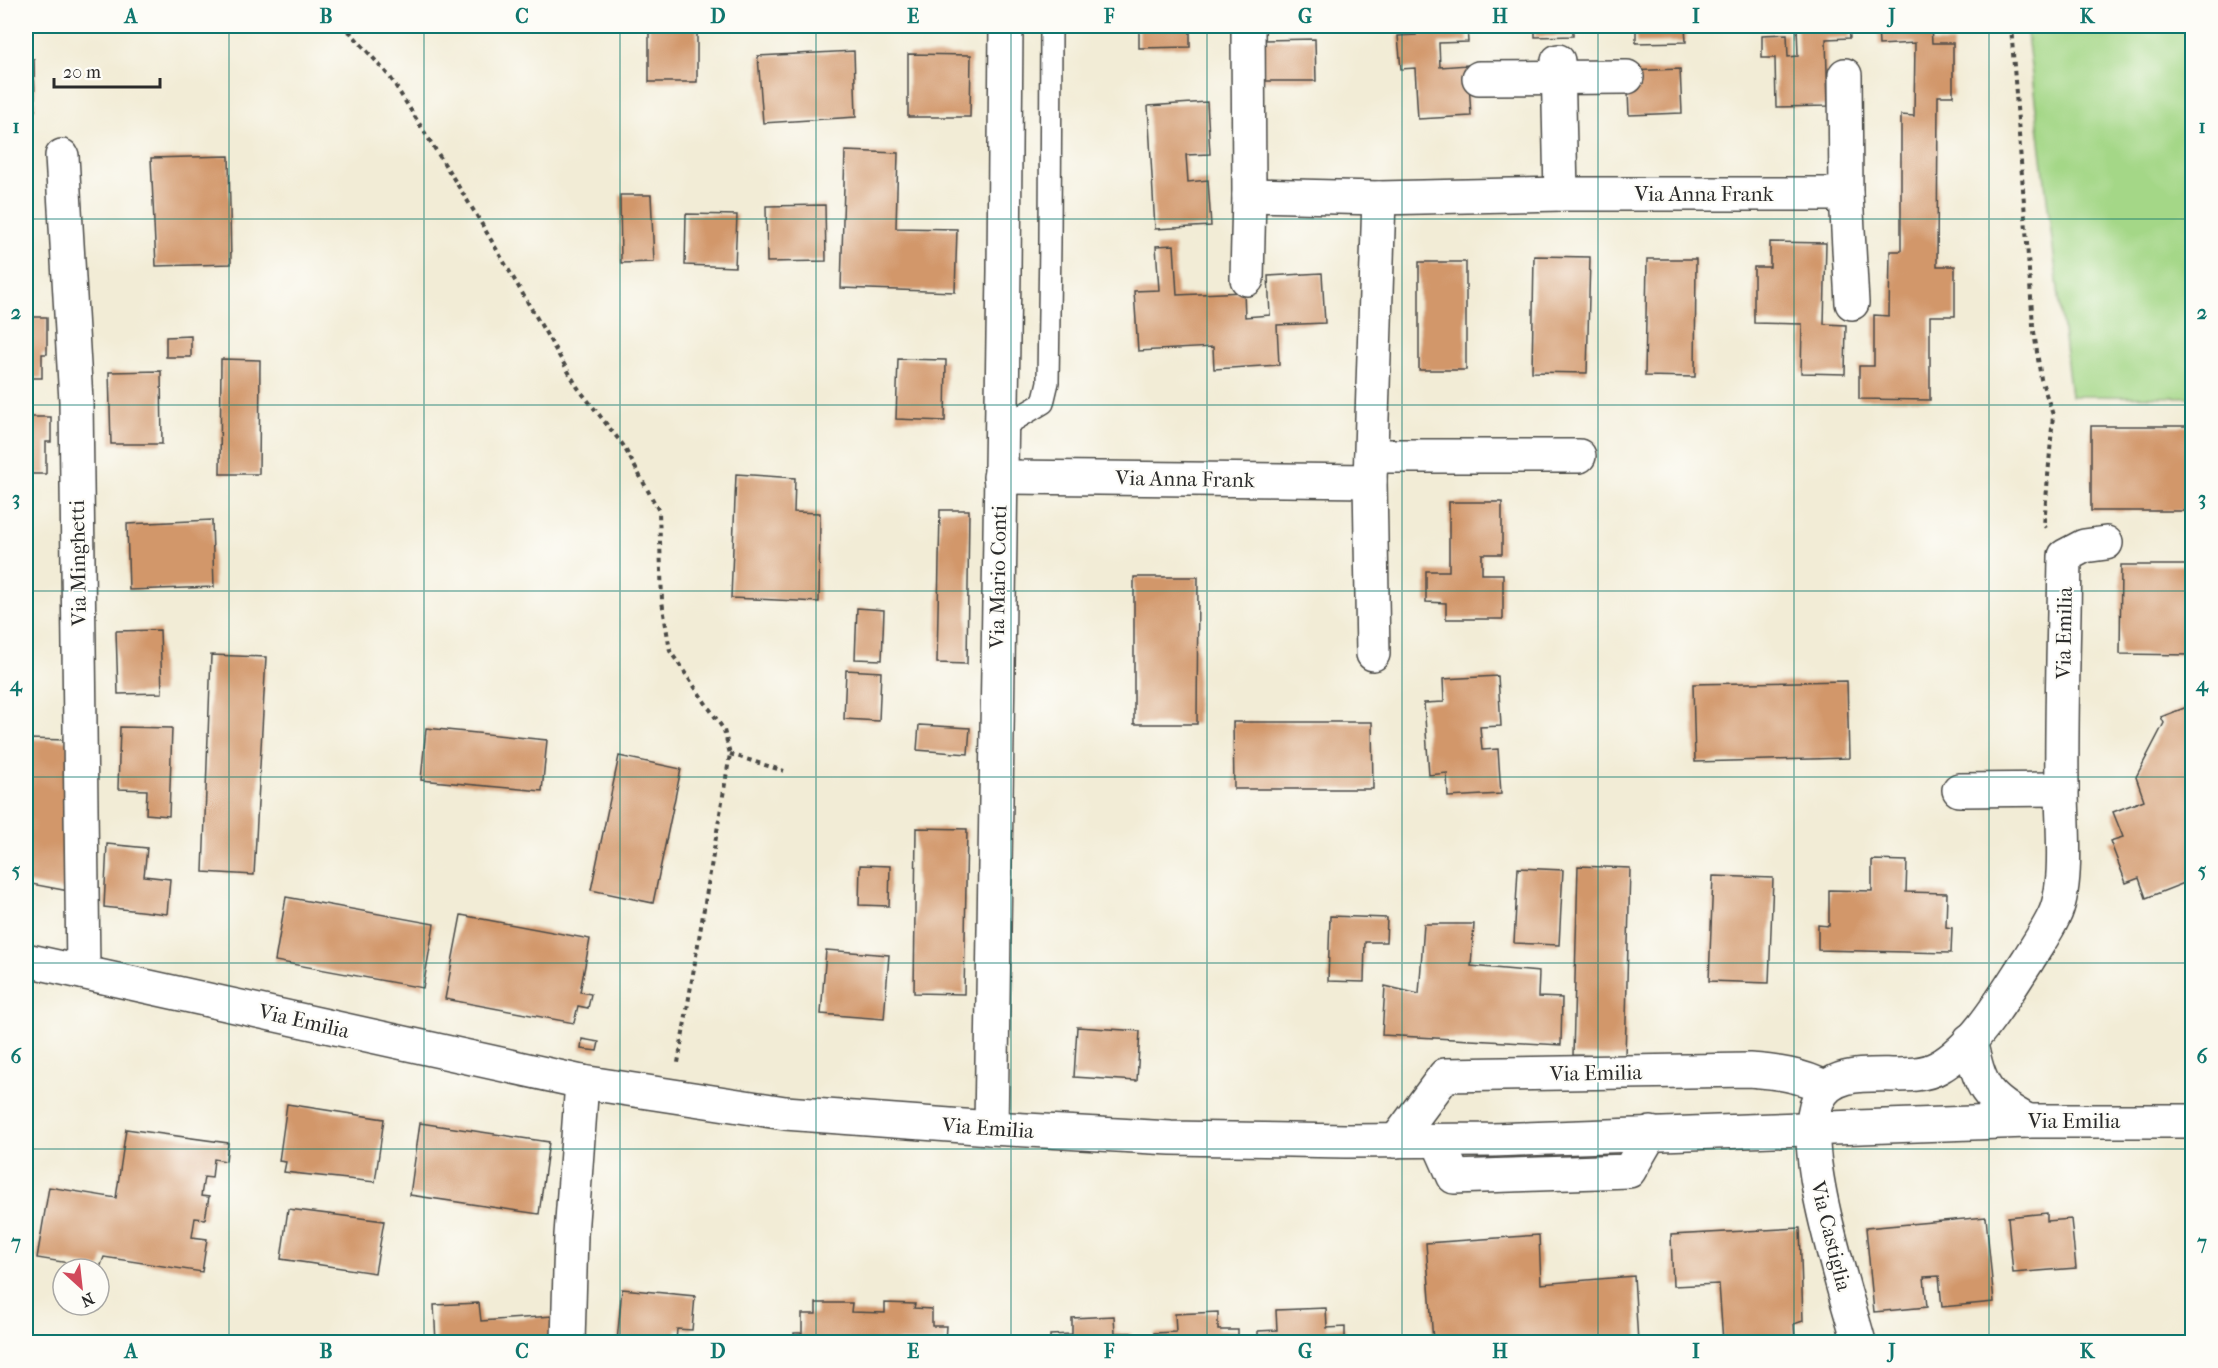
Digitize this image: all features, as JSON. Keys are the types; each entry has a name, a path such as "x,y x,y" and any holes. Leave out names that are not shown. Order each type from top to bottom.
{"street":[{"name":"Via Mario Conti","path":"991,1128 1006,26"},
{"path":"1247,279 1248,26"},
{"path":"1479,78 1559,70 1627,77"},
{"path":"1559,70 1561,194"},
{"path":"1845,75 1846,194 1852,303"},
{"name":"Via Minghetti","path":"62,156 76,401 83,972"},
{"name":"Via Anna Frank","path":"1249,195 1379,198 1561,194 1846,194"},
{"path":"1373,654 1371,469 1379,198"},
{"name":"Via Anna Frank","path":"1000,477 1371,469 1579,456"},
{"name":"Via Emilia","path":"1396,1141 1444,1075 1749,1070 1798,1076 1826,1088 1851,1077 1919,1074 1936,1069 1952,1058 1970,1040 2009,990 2055,914 2062,877 2065,556 2084,546 2106,543"},
{"path":"1959,790 2062,789"},
{"name":"Via Emilia","path":"26,960 582,1082 785,1113 1171,1138 1396,1141 2028,1121 2193,1121"},
{"path":"1970,1040 1976,1069 1990,1096 2004,1108 2028,1121"},
{"path":"568,1342 572,1224 582,1082"},
{"path":"1812,1128 1818,1100 1826,1088"},
{"name":"Via Castiglia","path":"1812,1128 1817,1183 1859,1342"}],"lane":[{"path":"1001,428 1043,403 1048,382 1050,26"}],"path":[{"path":"341,26 351,33 390,77 477,216 578,388 622,445 659,511 662,601 670,651 724,730 730,754 672,1096"},
{"path":"2011,26 2033,325 2041,379 2053,414 2044,525 2065,556"},
{"path":"730,754 784,771"}],"green space":[{"path":"2026,26 2192,26 2192,397 2071,396"}],"building":[{"path":"649,26 697,26 697,82 649,82"},
{"path":"1139,26 1190,26 1190,47 1139,48"},
{"path":"1415,26 1467,26 1468,42 1439,43 1440,67 1468,65 1471,116 1418,119 1415,68 1401,69 1398,36 1416,35"},
{"path":"1535,26 1573,26 1573,36 1535,37"},
{"path":"1636,26 1685,26 1686,42 1636,43"},
{"path":"1797,26 1849,26 1850,38 1826,39 1828,106 1776,107 1775,58 1762,58 1762,35 1787,34 1788,57 1798,56"},
{"path":"1878,26 1931,26 1932,43 1953,43 1953,96 1938,96 1937,266 1955,266 1955,316 1930,316 1930,400 1859,399 1859,366 1874,366 1874,315 1889,316 1890,251 1901,251 1901,115 1914,116 1915,43 1879,45"},
{"path":"1315,39 1316,81 1262,81 1262,40"},
{"path":"854,51 856,117 763,123 758,56"},
{"path":"908,54 971,55 970,117 908,117"},
{"path":"34,59 35,110 26,110 26,60"},
{"path":"1680,69 1682,113 1629,115 1627,71"},
{"path":"1207,102 1210,154 1186,155 1188,182 1208,180 1211,226 1155,229 1148,106"},
{"path":"845,151 898,153 896,228 957,229 955,292 841,288"},
{"path":"229,156 231,264 156,266 151,158"},
{"path":"620,195 651,195 654,262 621,263"},
{"path":"825,205 826,261 767,262 766,206"},
{"path":"686,214 737,215 735,267 685,265"},
{"path":"1770,242 1826,243 1824,324 1846,325 1845,374 1801,373 1802,324 1754,323 1754,267 1770,267"},
{"path":"1174,245 1177,295 1244,292 1245,317 1270,315 1268,276 1322,273 1325,323 1277,325 1279,365 1214,369 1213,347 1138,351 1134,291 1159,290 1156,246"},
{"path":"1534,256 1590,257 1587,373 1532,372"},
{"path":"1647,259 1696,259 1695,377 1645,376"},
{"path":"1419,262 1466,262 1466,370 1419,370"},
{"path":"26,317 47,317 47,354 42,354 42,378 26,378"},
{"path":"191,336 191,357 166,357 166,337"},
{"path":"221,359 260,360 259,474 220,474"},
{"path":"898,359 946,360 945,421 896,419"},
{"path":"161,371 162,444 111,444 109,372"},
{"path":"26,417 51,417 51,442 46,442 46,474 26,474"},
{"path":"2091,426 2192,426 2192,511 2091,511"},
{"path":"736,474 795,478 794,512 820,513 819,602 731,598"},
{"path":"1449,502 1502,502 1502,554 1482,554 1482,574 1503,574 1503,619 1446,619 1446,603 1426,602 1426,571 1449,571"},
{"path":"940,510 969,510 967,664 937,663"},
{"path":"212,520 214,587 129,590 127,524"},
{"path":"2121,565 2192,565 2192,655 2120,654"},
{"path":"1134,577 1198,577 1197,724 1134,724"},
{"path":"857,608 884,610 882,660 855,659"},
{"path":"160,630 162,693 118,694 116,631"},
{"path":"211,655 266,657 254,875 203,872"},
{"path":"846,670 881,672 879,721 844,719"},
{"path":"1498,676 1501,726 1480,727 1482,750 1498,749 1501,794 1448,797 1447,773 1429,775 1424,703 1444,702 1443,679"},
{"path":"1847,681 1849,758 1695,762 1693,684"},
{"path":"2192,705 2192,880 2146,898 2139,878 2126,883 2110,841 2123,837 2113,812 2144,800 2136,777 2164,723 2161,717"},
{"path":"1233,722 1372,722 1373,789 1234,789"},
{"path":"919,725 970,728 968,754 917,750"},
{"path":"120,727 172,728 169,816 146,814 147,790 118,789"},
{"path":"426,728 547,740 542,791 421,780"},
{"path":"26,739 68,740 74,892 26,883"},
{"path":"619,756 681,769 653,903 591,890"},
{"path":"916,828 967,829 964,994 914,993"},
{"path":"107,844 147,848 144,876 170,879 167,914 104,907"},
{"path":"1872,860 1907,861 1906,892 1947,893 1946,927 1952,928 1951,953 1818,950 1818,925 1829,926 1829,890 1872,891"},
{"path":"860,865 890,866 889,906 859,905"},
{"path":"1578,866 1630,868 1625,1057 1573,1055"},
{"path":"1518,868 1563,870 1559,945 1514,943"},
{"path":"1713,876 1773,878 1769,983 1709,981"},
{"path":"286,897 434,924 423,988 275,961"},
{"path":"461,915 590,939 580,992 591,994 588,1008 578,1006 574,1023 445,999"},
{"path":"1330,916 1387,918 1386,942 1365,942 1364,982 1328,981"},
{"path":"1424,924 1474,924 1471,966 1539,972 1538,997 1562,998 1561,1045 1382,1035 1385,986 1419,994"},
{"path":"826,950 889,955 884,1019 821,1014"},
{"path":"1077,1027 1140,1031 1137,1081 1074,1077"},
{"path":"582,1039 599,1042 597,1051 581,1049"},
{"path":"287,1104 384,1119 375,1182 284,1172 286,1162 279,1161"},
{"path":"420,1123 549,1142 539,1214 410,1195"},
{"path":"126,1129 228,1143 226,1161 214,1159 212,1178 204,1177 201,1196 209,1197 205,1219 195,1218 192,1237 207,1239 202,1272 111,1257 51,1257 51,1260 37,1258 49,1187 116,1198"},
{"path":"288,1209 384,1221 375,1273 281,1259"},
{"path":"2047,1213 2047,1221 2071,1219 2076,1268 2013,1273 2008,1217"},
{"path":"1986,1217 1994,1302 1942,1307 1939,1276 1924,1277 1927,1307 1874,1312 1866,1228"},
{"path":"1800,1228 1803,1321 1794,1324 1795,1342 1723,1342 1719,1284 1673,1286 1671,1235"},
{"path":"1539,1235 1541,1284 1634,1276 1638,1342 1433,1342 1426,1243"},
{"path":"622,1289 695,1296 692,1330 677,1329 676,1342 617,1342"},
{"path":"479,1303 481,1321 553,1316 555,1342 436,1342 434,1305"},
{"path":"816,1303 852,1303 851,1312 885,1313 885,1303 915,1304 914,1308 932,1309 932,1326 946,1326 945,1342 794,1342 794,1333 802,1333 802,1314 816,1314"},
{"path":"1326,1308 1327,1328 1345,1327 1345,1342 1258,1342 1258,1331 1277,1330 1276,1310"},
{"path":"1218,1312 1218,1330 1238,1330 1238,1342 1154,1342 1154,1333 1176,1332 1175,1314"},
{"path":"1114,1316 1115,1333 1131,1333 1132,1342 1050,1342 1050,1335 1072,1334 1072,1318"}]}
